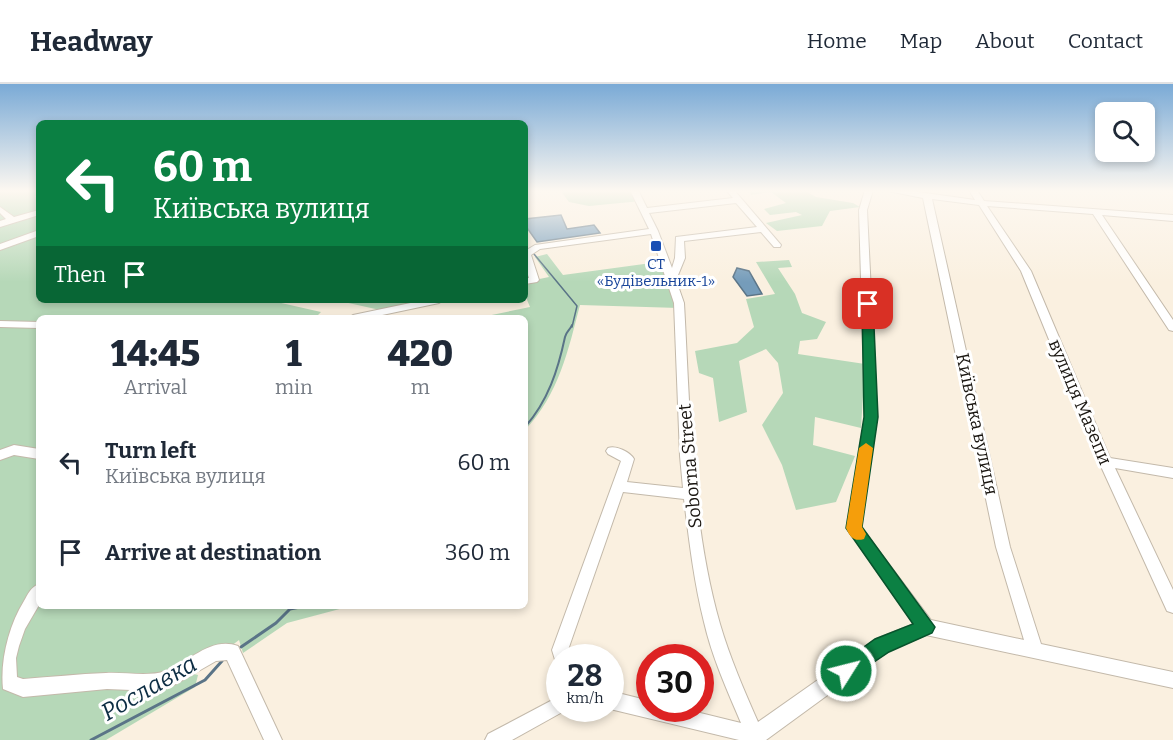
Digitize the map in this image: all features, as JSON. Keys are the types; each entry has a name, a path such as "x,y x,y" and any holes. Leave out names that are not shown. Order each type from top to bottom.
{"street":[{"name":"Soborna Street","path":"650,221 679,303 691,494 698,555 712,623 729,676 756,738"},
{"path":"756,221 777,245"},
{"path":"863,221 871,417 854,528 926,627"},
{"name":"Київська вулиця","path":"932,221 1003,547 1035,650"},
{"name":"вулиця Мазепи","path":"993,221 1026,272 1106,462 1173,606"},
{"path":"1101,221 1173,328"},
{"path":"672,279 680,258 680,239 763,229"},
{"path":"528,253 538,248 654,231"},
{"path":"0,247 36,234"},
{"path":"528,260 534,280 528,281"},
{"path":"367,315 425,303"},
{"path":"0,324 36,325"},
{"path":"0,455 14,450 36,454"},
{"path":"562,644 628,459 612,451"},
{"path":"1106,462 1173,473"},
{"path":"618,486 691,494"},
{"path":"36,596 13,635 6,669 9,683 23,688 107,681 155,682 170,678 214,653 232,652 273,740"},
{"path":"624,704 756,738 882,645 926,627 1173,680"},
{"path":"494,740 546,712"}],"green space":[{"path":"0,221 36,221 36,303 281,303 321,312 318,315 36,315 36,609 340,609 287,623 243,653 239,640 194,674 198,675 195,687 106,740 0,740"},
{"path":"777,221 825,221 822,226 777,231 766,223"},
{"path":"547,254 563,275 666,261 679,308 580,305 561,371 546,402 528,426 528,315 491,315 530,307 528,281 549,277 535,257"},
{"path":"789,260 792,267 778,268 795,294 802,313 826,322 817,339 800,341 798,354 865,364 861,428 815,417 813,445 855,456 836,502 796,510 782,465 762,425 783,393 778,363 766,349 739,361 747,412 719,422 713,378 699,373 695,351 737,343 754,327 746,299 775,294 756,262"},
{"path":"348,303 419,303 380,310"}],"water":[{"path":"528,221 563,221 567,229 594,225 600,233 537,242 528,229"},
{"path":"737,268 749,271 762,294 747,296 733,277"}],"waterway":[{"name":"Рославка","path":"534,254 577,306 572,327"},
{"name":"Рославка","path":"528,423 546,396 566,335 572,325"},
{"name":"Рославка","path":"241,647 276,623 290,609"},
{"name":"Рославка","path":"91,740 205,680 222,661"}],"slow traffic":[{"path":"858,534 854,528 866,448"}],"place":[{"name":"СТ «Будівельник-1»","path":"656,246"}],"route":[{"path":"846,671 882,645 926,627 854,528 871,417 868,304"}]}
